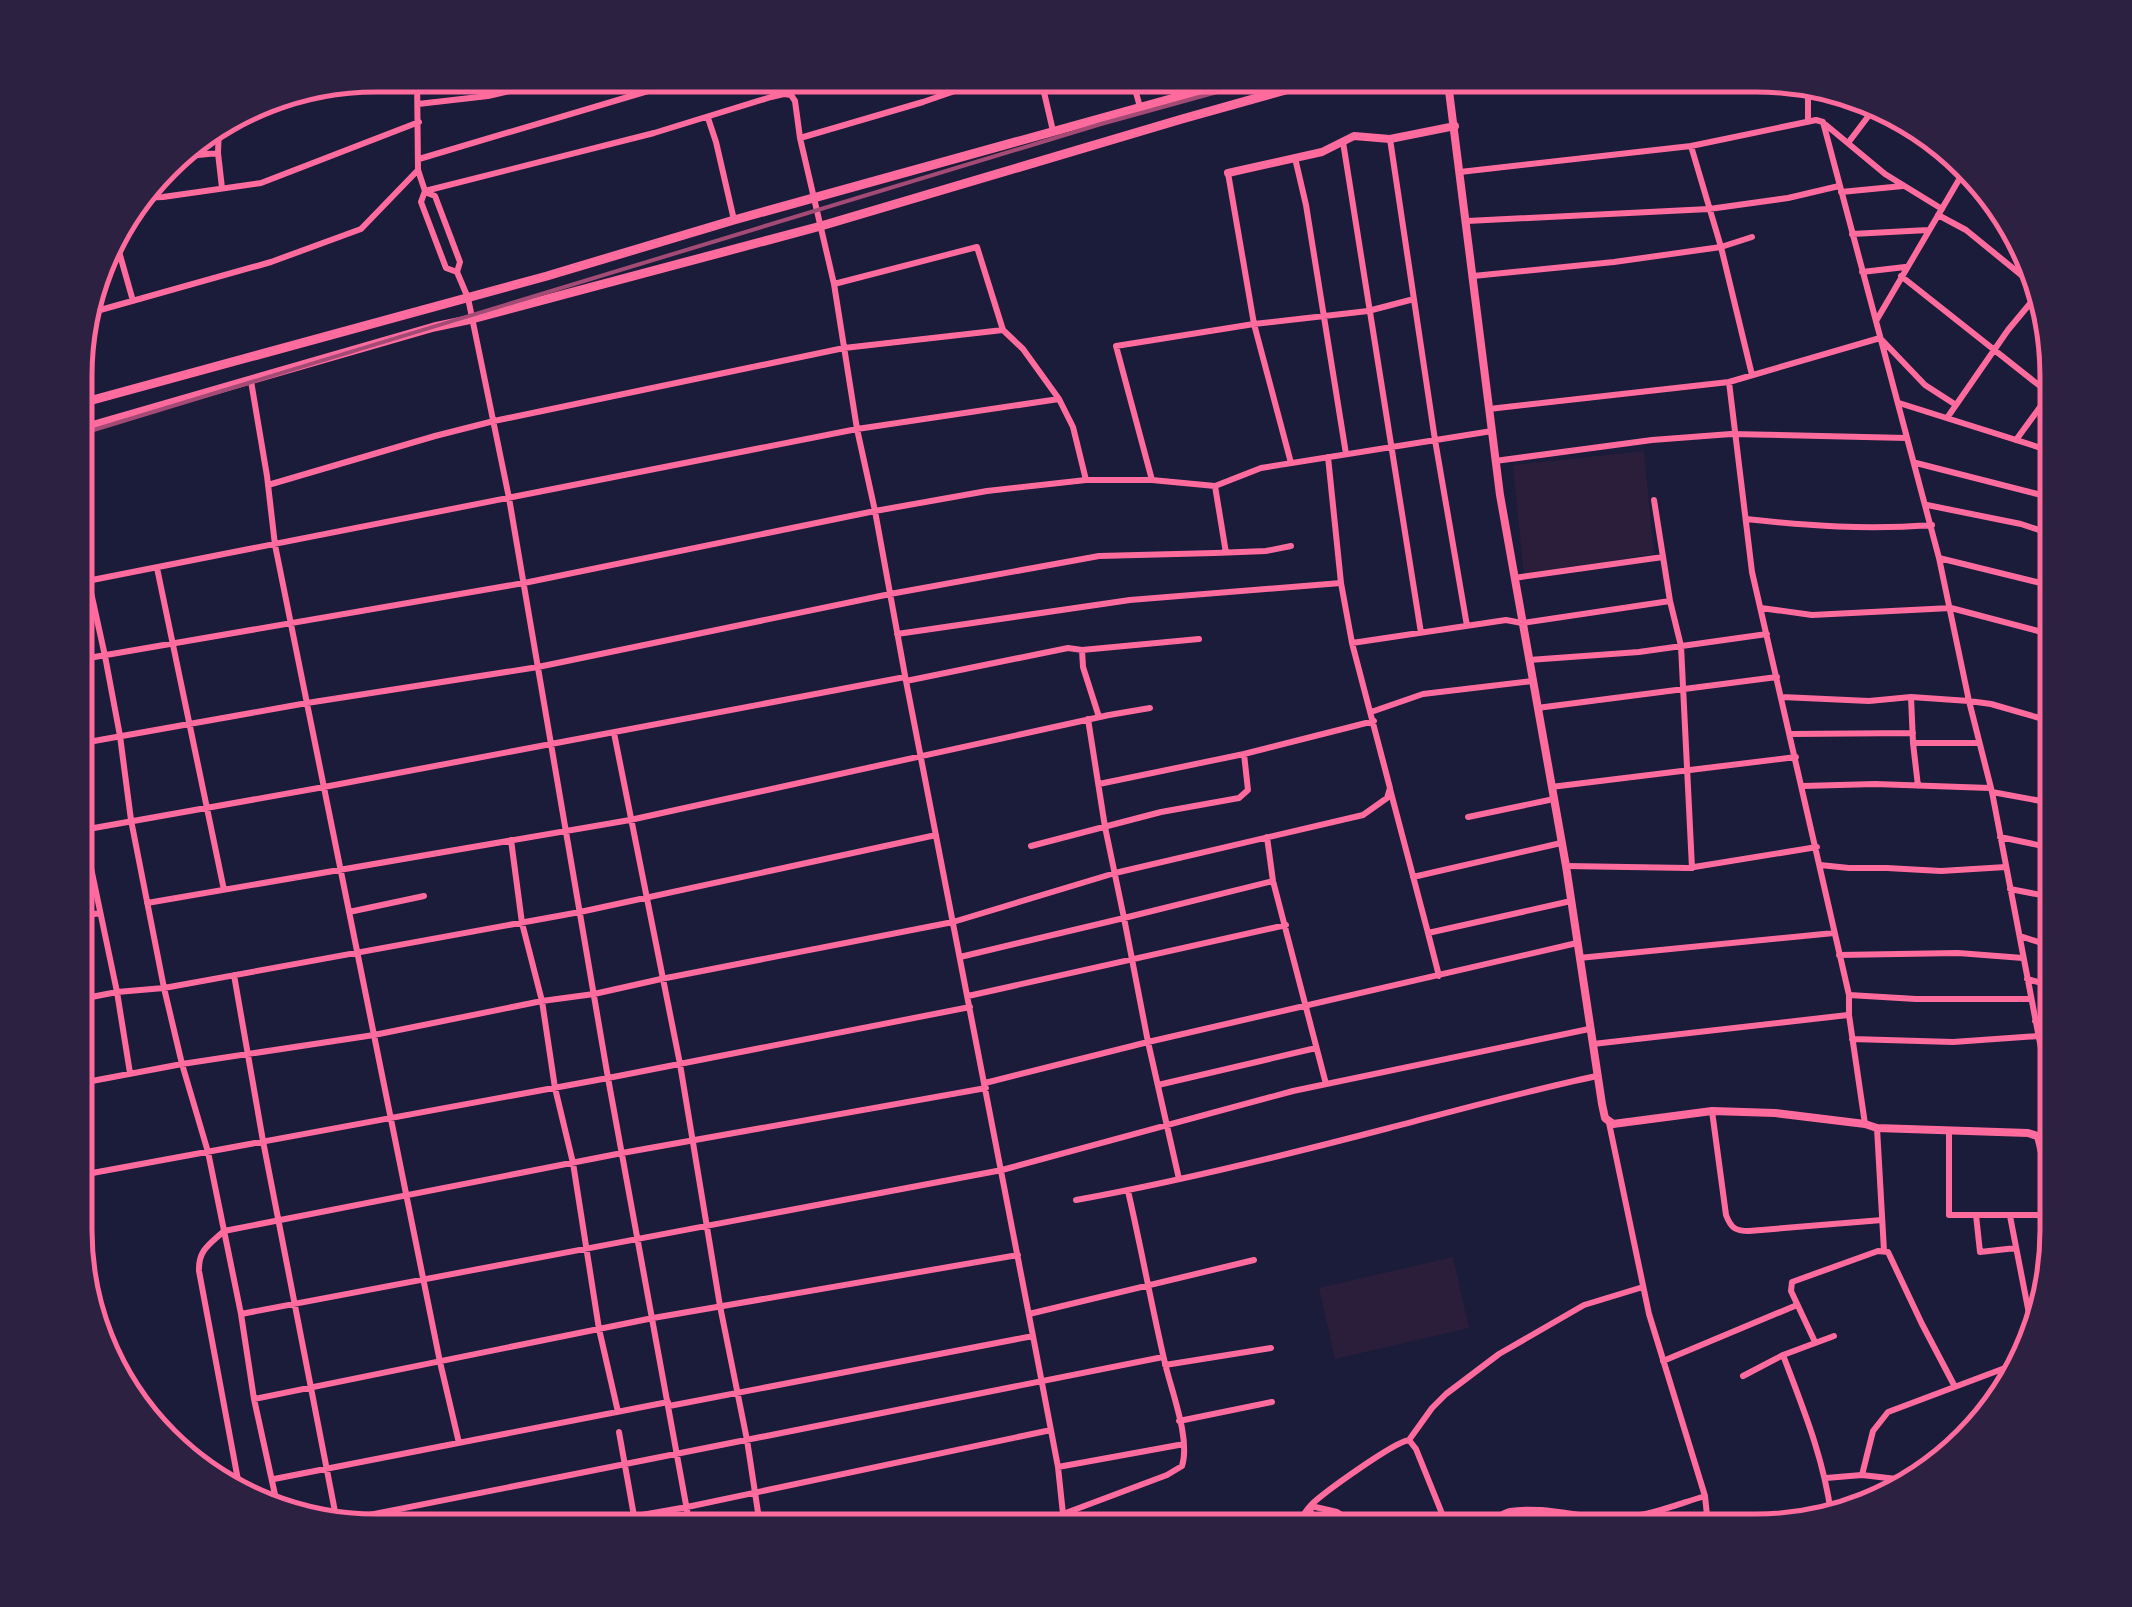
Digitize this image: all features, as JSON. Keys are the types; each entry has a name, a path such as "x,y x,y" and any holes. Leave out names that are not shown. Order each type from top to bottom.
{"main road":[{"path":"92,400 468,298 1190,93"},
{"path":"92,426 380,342 821,226 1278,93"}],"street":[{"path":"418,92 418,170 425,192 421,202 446,268 457,272"},
{"path":"418,104 505,92"},
{"path":"419,158 643,92"},
{"path":"800,138 951,92"},
{"path":"1044,92 1053,131"},
{"path":"1136,93 1140,107"},
{"path":"1449,93 1495,460 1566,866 1596,1076 1611,1123 1643,1287 1705,1496 1707,1514"},
{"path":"425,192 708,118 771,97 791,95 834,284 856,429 1034,1336 1063,1514 1176,1471 1186,1456 1128,1190"},
{"path":"1808,98 1808,122"},
{"path":"1848,143 1868,116"},
{"path":"708,118 734,220"},
{"path":"157,197 261,182 418,122"},
{"path":"1460,172 1691,146 1822,122 1885,174 2020,273"},
{"path":"1822,122 1932,525 1991,790 2039,1041"},
{"path":"1291,463 1254,324 1228,173 1322,152 1354,136 1390,139 1454,126"},
{"path":"1390,139 1467,626"},
{"path":"218,141 222,188"},
{"path":"1343,142 1420,633"},
{"path":"1691,146 1752,375"},
{"path":"200,155 218,152"},
{"path":"1295,158 1306,204 1346,454"},
{"path":"101,310 271,262 361,228 418,170"},
{"path":"1876,322 1959,179"},
{"path":"1467,221 1709,210 1840,189 1904,186"},
{"path":"425,192 435,196 460,262 457,272 468,298 510,498 608,1078 688,1514"},
{"path":"1852,234 1929,230"},
{"path":"1473,276 1614,262 1721,247 1752,237"},
{"path":"834,284 977,247 1003,330 1023,349 1059,399 1073,427 1086,480"},
{"path":"120,256 133,301"},
{"path":"1862,272 1906,267"},
{"path":"1901,276 2040,386"},
{"path":"1152,480 1116,346 1368,311 1414,299"},
{"path":"1947,418 2030,304"},
{"path":"268,480 494,421 844,348 1003,330"},
{"path":"1489,409 1729,382 1880,338"},
{"path":"1880,338 1925,385 1956,405"},
{"path":"251,381 268,480 274,546 459,1443"},
{"path":"1729,382 1752,572 1849,996 1864,1124"},
{"path":"92,580 856,429 1059,399"},
{"path":"1898,402 2040,448"},
{"path":"2016,440 2040,407"},
{"path":"92,658 524,583 987,492 1086,480 1152,480 1215,486 1261,468 1492,431"},
{"path":"1495,460 1735,434 1908,438"},
{"path":"1328,457 1341,583 1352,643 1439,976"},
{"path":"1914,462 2040,495"},
{"path":"1215,486 1226,553"},
{"path":"1654,500 1681,646 1692,868"},
{"path":"1926,505 2040,530"},
{"path":"1746,519 1879,529 1932,525"},
{"path":"92,741 538,666 1099,556 1266,551 1291,546"},
{"path":"1514,578 1663,556"},
{"path":"1939,558 2040,583"},
{"path":"157,568 224,890"},
{"path":"897,634 1130,600 1341,583"},
{"path":"1352,643 1670,601"},
{"path":"92,603 164,988 208,1152 254,1399 276,1496"},
{"path":"1760,608 1812,614 1951,608 2040,631"},
{"path":"1529,660 1639,652 1767,634"},
{"path":"93,828 1068,648 1199,639"},
{"path":"1082,650 1083,667 1099,717"},
{"path":"1538,708 1776,676"},
{"path":"1099,784 1244,754 1372,717 1422,694 1533,681"},
{"path":"1782,697 1869,701 1912,697 1991,704 2040,719"},
{"path":"1912,697 1918,786"},
{"path":"148,903 630,820 1150,708"},
{"path":"1088,719 1105,827 1179,1178"},
{"path":"614,732 680,1064 758,1514"},
{"path":"1790,734 1912,734"},
{"path":"1913,743 1980,744"},
{"path":"1031,846 1244,795 1249,784 1244,754"},
{"path":"1552,787 1796,757"},
{"path":"1803,786 1856,784 1991,790 2040,800"},
{"path":"93,1081 374,1035 953,922 1115,873 1362,815 1387,798 1390,788"},
{"path":"1468,817 1554,799"},
{"path":"93,997 164,988 580,912 936,836"},
{"path":"1267,837 1274,881 1326,1084"},
{"path":"2000,837 2039,845"},
{"path":"511,840 522,922 542,1001 554,1088 573,1163 618,1412"},
{"path":"1413,877 1562,842"},
{"path":"1566,866 1692,868 1816,847"},
{"path":"1820,865 1941,871 2006,867"},
{"path":"960,958 1274,881"},
{"path":"93,882 130,1073"},
{"path":"2010,889 2039,895"},
{"path":"349,912 424,896"},
{"path":"1428,933 1571,901"},
{"path":"93,914 100,913"},
{"path":"968,996 1286,925"},
{"path":"1579,958 1834,934"},
{"path":"2019,936 2039,943"},
{"path":"234,1476 198,1258 224,1231 986,1086 1148,1042 1577,943"},
{"path":"1838,955 2023,958"},
{"path":"234,975 335,1511"},
{"path":"2027,979 2039,983"},
{"path":"1849,996 2031,999"},
{"path":"93,1173 970,1007"},
{"path":"1592,1044 1849,1014"},
{"path":"2035,1021 2039,1022"},
{"path":"240,1314 1002,1170 1326,1084 1590,1029"},
{"path":"1852,1039 1953,1042 2038,1036"},
{"path":"1158,1085 1316,1048"},
{"path":"1076,1200 1596,1076"},
{"path":"1712,1111 1730,1226 1750,1231 1882,1220"},
{"path":"1611,1123 1712,1111 1775,1113 1877,1128 2028,1133 2039,1137"},
{"path":"1877,1128 1884,1251"},
{"path":"1949,1130 1949,1215 2039,1216"},
{"path":"2036,1136 2039,1148"},
{"path":"1976,1214 1980,1252 2016,1248"},
{"path":"2010,1216 2028,1309"},
{"path":"1815,1342 1790,1286 1796,1280 1878,1251 1888,1252 1954,1385"},
{"path":"254,1399 652,1318 1018,1255"},
{"path":"1029,1314 1254,1260"},
{"path":"1409,1440 1446,1394 1499,1354 1584,1305 1643,1287"},
{"path":"1663,1361 1797,1305"},
{"path":"274,1480 1034,1336"},
{"path":"1743,1376 1834,1336"},
{"path":"385,1514 1042,1382 1271,1348"},
{"path":"1783,1356 1809,1422 1830,1505"},
{"path":"1862,1475 1873,1431 1888,1412 2003,1368"},
{"path":"1180,1421 1272,1402"},
{"path":"646,1514 1051,1430"},
{"path":"619,1432 634,1514"},
{"path":"1305,1514 1310,1506 1389,1448 1409,1440"},
{"path":"1409,1440 1442,1514"},
{"path":"1058,1468 1184,1444"},
{"path":"1826,1478 1862,1475 1893,1479"},
{"path":"1646,1514 1705,1496"},
{"path":"1310,1506 1311,1514"},
{"path":"1310,1506 1340,1514"},
{"path":"1503,1514 1575,1514"}],"shaded area":[{"path":"1644,451 1654,554 1524,576 1513,465"},
{"path":"1453,1257 1469,1328 1335,1359 1319,1288"}],"railway":[{"path":"92,430 1215,93"}]}
